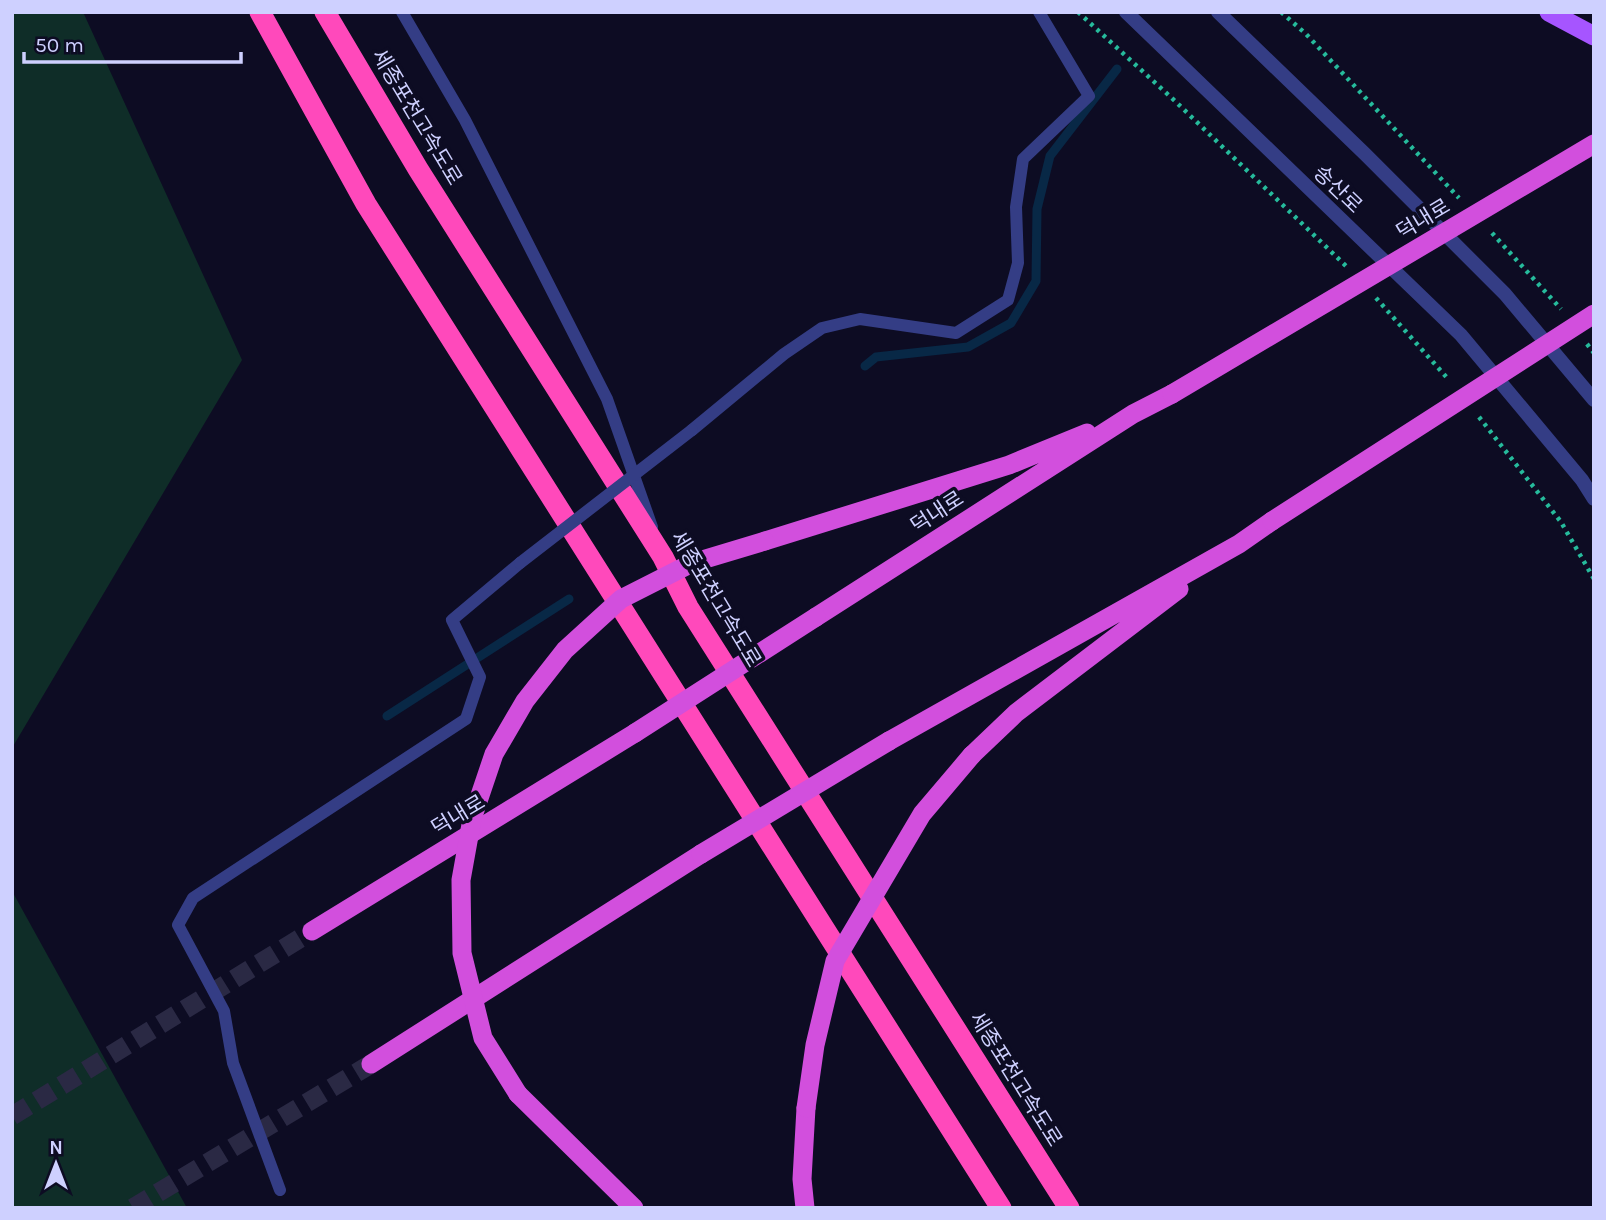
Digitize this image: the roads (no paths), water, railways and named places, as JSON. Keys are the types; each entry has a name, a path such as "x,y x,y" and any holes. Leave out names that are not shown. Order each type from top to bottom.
{"highway":[{"path":"260,12 366,204 1001,1208"},
{"name":"세종포천고속도로","path":"326,12 418,169 663,557 688,607 1069,1208"},
{"name":"덕내로","path":"312,931 635,733 1133,414 1172,394 1594,144"},
{"path":"805,1208 802,1179 806,1108 815,1045 835,961 922,814 972,755 1016,713 1272,520 1594,314"},
{"path":"634,1208 518,1094 483,1038 462,953 461,880 472,819 494,754 525,701 565,650 621,599 692,564 1009,466 1133,414"},
{"path":"371,1064 701,854 889,741 1239,544"}],"main road":[{"path":"1549,12 1594,36"}],"street":[{"name":"송산로","path":"1126,12 1461,335 1582,480 1594,499"},
{"name":"송산로","path":"1217,12 1505,294 1594,400"}],"lane":[{"path":"402,12 465,120 607,399 663,557"},
{"path":"280,1190 233,1063 224,1012 178,925 193,898 466,719 481,677 452,620 692,430 783,354 821,328 859,319 956,333 1008,300 1018,263 1016,207 1023,159 1089,96 1039,12"}],"waterway":[{"path":"865,366 876,357 968,347 1011,323 1036,281 1037,209 1050,156 1117,69"},
{"path":"387,716 569,599"}],"tunnel":[{"path":"12,1116 312,931"},
{"path":"133,1208 371,1064"}]}
